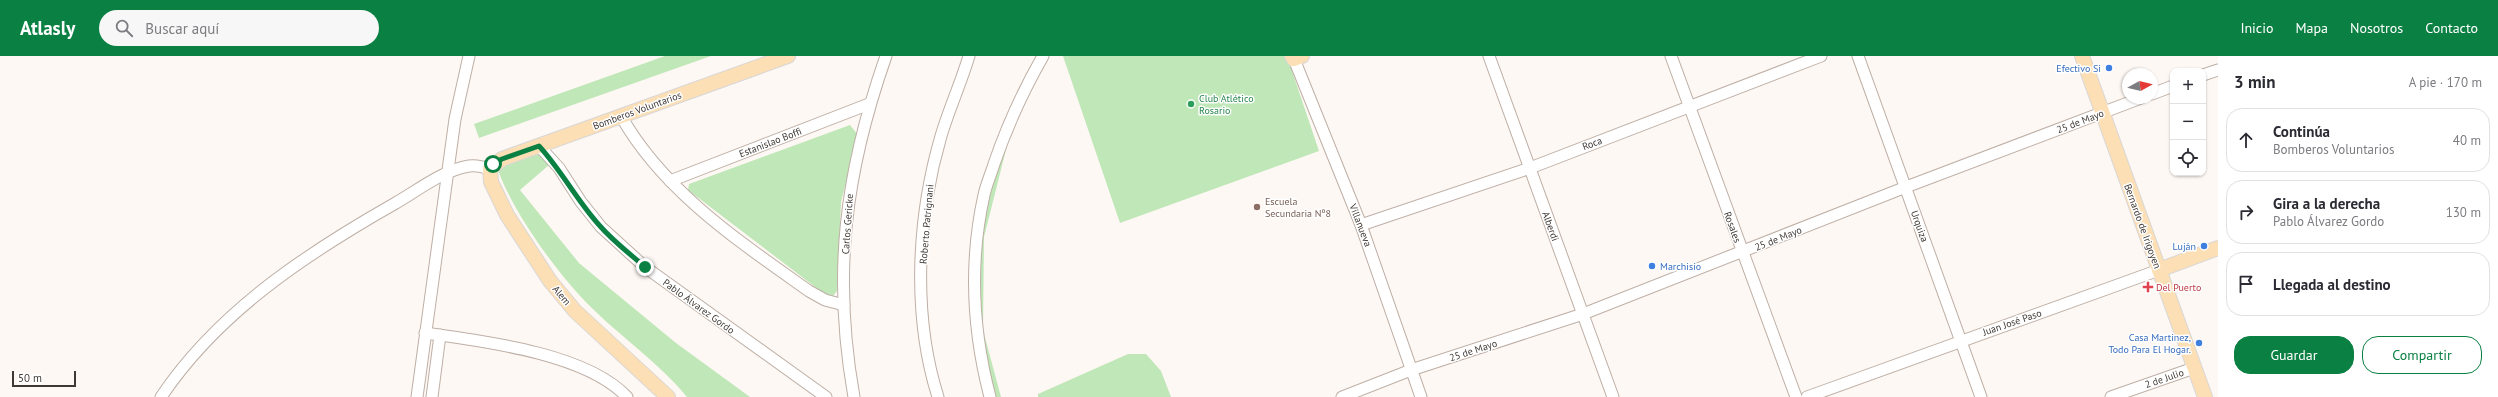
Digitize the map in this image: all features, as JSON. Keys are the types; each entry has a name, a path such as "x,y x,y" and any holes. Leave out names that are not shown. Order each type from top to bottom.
{"main road":[{"name":"Bomberos Voluntarios","path":"490,169 499,160 788,56"},
{"name":"Bernardo de Irigoyen","path":"2082,56 2205,397"},
{"name":"Alem","path":"490,169 491,182 507,215 550,281 584,319 668,397"},
{"name":"Juan José Paso","path":"2159,270 2218,248"}],"street":[{"path":"417,397 456,119 469,56"},
{"name":"Carlos Gericke","path":"854,397 848,360 844,305 847,206 869,104 886,56"},
{"name":"Roberto Patrignani","path":"938,397 926,347 921,292 922,253 930,183 941,136 969,56"},
{"path":"990,397 981,360 976,302 976,267 984,195 1008,125 1043,56"},
{"name":"Alberdi","path":"1489,56 1613,397"},
{"name":"Rosales","path":"1671,56 1796,397"},
{"name":"Roca","path":"1361,225 1530,168 1821,56"},
{"name":"Urquiza","path":"1858,56 1962,340 1981,397"},
{"name":"Villanueva","path":"1296,57 1361,225 1421,397"},
{"path":"2206,74 2218,70"},
{"path":"2158,92 2170,87"},
{"name":"Estanislao Boffi","path":"670,181 869,104"},
{"name":"25 de Mayo","path":"1342,397 1411,370 1583,314 1906,187 2124,104"},
{"path":"621,116 654,166 733,235 802,286 825,300 844,305"},
{"name":"Pablo Álvarez Gordo","path":"539,146 559,168 580,202 601,227 645,267 826,397"},
{"path":"161,397 176,374 205,342 240,309 281,275 347,230 448,173 469,166 490,169"},
{"name":"Juan José Paso","path":"1807,397 2159,270"},
{"path":"425,333 510,345 537,353 594,375 612,385 627,397"},
{"path":"432,397 440,335"},
{"name":"2 de Julio","path":"2111,397 2194,368"}],"green space":[{"path":"665,56 711,56 479,138 474,124"},
{"name":"Club Atlético Rosario","path":"1063,56 1287,56 1319,151 1120,223"},
{"path":"1017,106 984,237 983,330 1001,397 996,397 978,328 980,234 1007,125"},
{"path":"850,125 858,135 841,202 837,291 833,296 823,293 688,190 689,184"},
{"path":"536,151 549,165 520,190 579,263 676,343 750,397 687,397 666,374 596,312 568,282 540,246 515,207 498,170 498,165"},
{"path":"1128,354 1146,354 1161,371 1171,397 1038,397 1038,394"}],"place":[{"name":"Efectivo Si","path":"2109,68"},
{"name":"Club Atlético Rosario","path":"1191,104"},
{"name":"Escuela Secundaria Nº8","path":"1257,207"},
{"name":"Luján","path":"2204,246"},
{"name":"Marchisio","path":"1652,266"},
{"name":"Del Puerto","path":"2148,287"},
{"name":"Casa Martinez, Todo Para El Hogar.","path":"2199,343"}],"route":[{"path":"493,164 502,159 539,146 559,168 580,202 601,227 645,267"}]}
